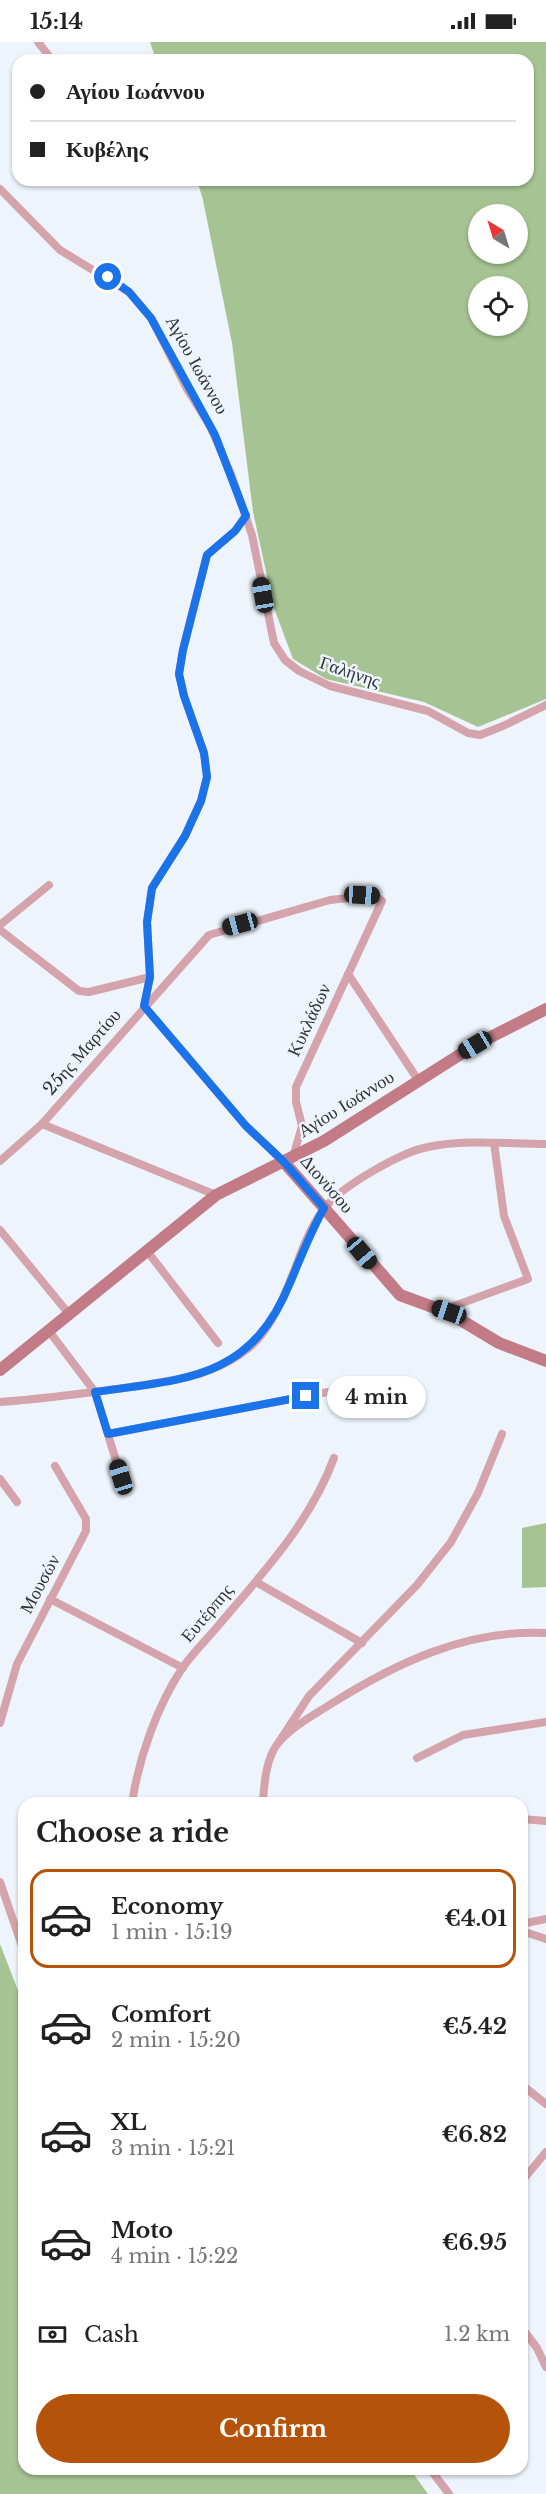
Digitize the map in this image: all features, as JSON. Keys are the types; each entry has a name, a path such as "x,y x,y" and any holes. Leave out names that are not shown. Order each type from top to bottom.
{"street":[{"path":"38,42 47,54"},
{"name":"Αγίου Ιωάννου","path":"0,189 60,250 129,292 146,312 209,424 246,516"},
{"path":"144,1006 150,977 147,922 152,888 185,836 201,801 207,777 204,753 184,696 179,674 183,650 207,555 235,531 246,516"},
{"name":"Γαλήνης","path":"246,516 274,643 285,660 299,671 345,692 428,711 468,733 480,735 546,705"},
{"path":"49,885 0,928 79,991 89,992 150,977"},
{"name":"25ης Μαρτίου","path":"0,1161 42,1124 208,935 218,930 330,900 375,895 382,901"},
{"name":"Κυκλάδων","path":"288,1160 302,1126 296,1102 296,1087 382,901"},
{"path":"348,974 418,1080"},
{"name":"Διονύσου","path":"144,1006 246,1126 288,1160 324,1208 400,1295 449,1312 499,1342 546,1361"},
{"name":"Αγίου Ιωάννου","path":"0,1370 216,1195 324,1141 475,1045 546,1009"},
{"path":"42,1124 216,1195"},
{"path":"0,1402 61,1398 183,1380 218,1369 250,1347 283,1298 306,1240 324,1208 353,1185 417,1150 430,1146 494,1143 546,1144"},
{"path":"449,1312 454,1306 528,1279 504,1216 494,1143"},
{"path":"0,1230 69,1314"},
{"path":"147,1251 218,1343"},
{"path":"49,1330 95,1392 121,1477"},
{"path":"108,1434 328,1392"},
{"path":"264,1797 268,1766 279,1742 309,1696 417,1585 451,1542 478,1493 502,1434"},
{"name":"Ευτέρπης","path":"133,1797 136,1777 157,1718 183,1668 256,1582 318,1498 334,1458"},
{"name":"Μουσών","path":"0,1723 17,1664 86,1532 86,1519 55,1466"},
{"path":"0,1479 17,1502"},
{"path":"256,1582 362,1642"},
{"path":"50,1599 183,1668"},
{"path":"279,1742 340,1698 428,1653 497,1635 546,1633"},
{"path":"417,1758 463,1735 546,1722"},
{"path":"528,1820 546,1821"},
{"path":"0,1882 18,1931"},
{"path":"528,1923 546,1920"},
{"path":"528,1933 546,1940"},
{"path":"528,2090 546,2104"},
{"path":"528,2174 546,2152"},
{"path":"528,2336 546,2367"},
{"path":"434,2475 448,2494"}],"green space":[{"path":"150,42 546,42 546,699 478,727 424,702 326,679 293,659 274,608 253,512 232,343 199,186 534,186 534,54 154,54"},
{"path":"546,1523 546,1587 522,1588 522,1528"},
{"path":"0,1944 18,1990 18,2475 414,2475 428,2494 0,2494"}],"route":[{"path":"108,277 129,292 151,318 187,389 215,435 246,516 235,531 207,555 183,650 179,674 184,696 204,753 206,787 185,836 158,875 152,888 147,922 150,977 144,1006 246,1126 284,1162 324,1208 306,1240 283,1298 250,1347 218,1369 183,1380 95,1392 108,1434 306,1396"}]}
